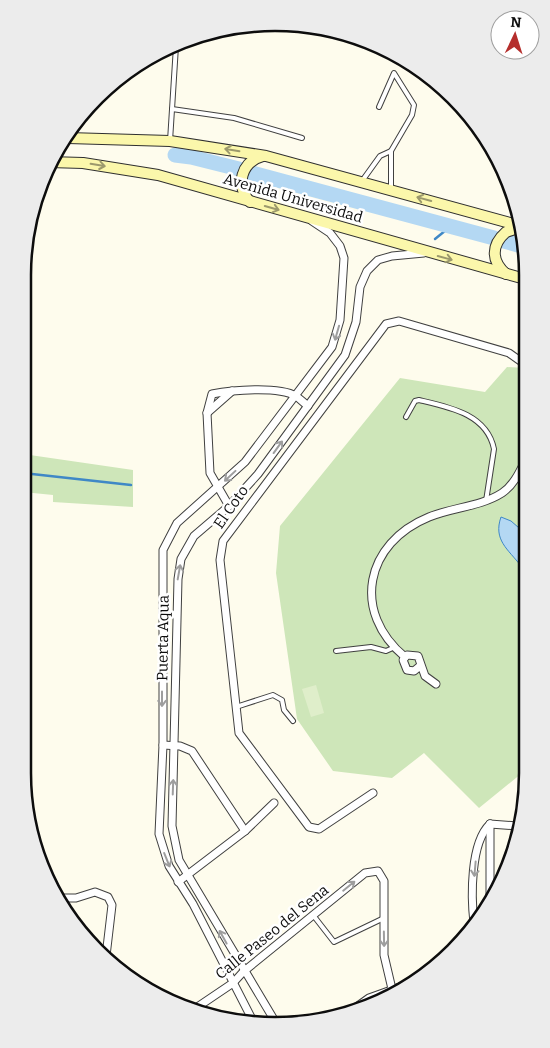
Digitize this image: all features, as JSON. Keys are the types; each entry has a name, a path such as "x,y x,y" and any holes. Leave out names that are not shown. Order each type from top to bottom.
{"main road":[{"name":"Avenida Universidad","path":"73,138 170,141 266,156 513,225"},
{"path":"250,202 242,189 242,174 251,161 266,156"},
{"name":"Avenida Universidad","path":"59,162 83,163 158,175 519,277"},
{"path":"506,274 496,264 494,250 506,232 514,229"}],"street":[{"name":"Puerta Aqua","path":"250,1015 193,904 169,866 159,834 162,745 163,550 177,523 245,462 332,347 340,320 344,285 344,258 340,246 330,233 310,219"},
{"name":"Puerta Aqua","path":"272,1017 243,972 180,860 172,826 178,579 181,559 194,536 229,506 258,474 346,355 356,322 360,287 367,270 378,260 392,256 426,252"},
{"name":"El Coto","path":"373,793 319,829 309,828 240,736 235,708 220,560 224,541 381,328 386,324 399,321 509,353 519,360"},
{"path":"207,413 232,390"},
{"path":"229,506 210,473 207,413 212,394 232,390 284,392 296,396 308,406"},
{"path":"405,657 376,619 371,605 370,588 378,564 388,548 413,524 430,516 486,501 502,492 514,481 519,472"},
{"path":"405,657 415,654 420,659 420,666 425,676 436,684"},
{"path":"405,657 403,664 407,670 414,671 420,666"},
{"path":"162,745 175,745 192,751 245,831"},
{"path":"178,882 245,831 274,803"},
{"path":"490,824 513,826"},
{"path":"490,824 490,888"},
{"path":"474,914 477,848 480,836 490,824"},
{"name":"Calle Paseo del Sena","path":"201,1005 233,982 365,873 378,871 382,875 384,881 384,918"},
{"path":"66,898 76,898 95,892 108,897 112,905 107,949"},
{"path":"384,918 384,955 392,987"}],"lane":[{"path":"170,141 176,53"},
{"path":"379,107 394,73 414,105 412,115 391,151 391,190"},
{"path":"172,109 234,118 302,138"},
{"path":"361,182 380,156 391,151"},
{"path":"406,417 415,401 419,400 463,412 482,424 493,441 494,448 486,501"},
{"path":"336,651 372,647 386,651 396,647"},
{"path":"235,708 273,695 282,700 284,710 293,722"},
{"path":"313,915 334,942 384,918"}],"green space":[{"path":"507,367 519,368 519,776 479,808 424,753 392,778 333,771 297,719 276,573 280,526 400,378 485,392"},
{"path":"31,455 133,470 133,507 53,502 53,495 31,493"},
{"path":"316,685 324,713 311,717 302,689"}],"water":[{"path":"501,517 511,521 519,528 519,564 503,544 500,538 499,525"}],"waterway":[{"path":"175,155 239,169"},
{"path":"248,172 494,238"},
{"path":"435,239 451,226"},
{"path":"504,241 517,245"},
{"path":"31,474 131,485"}]}
